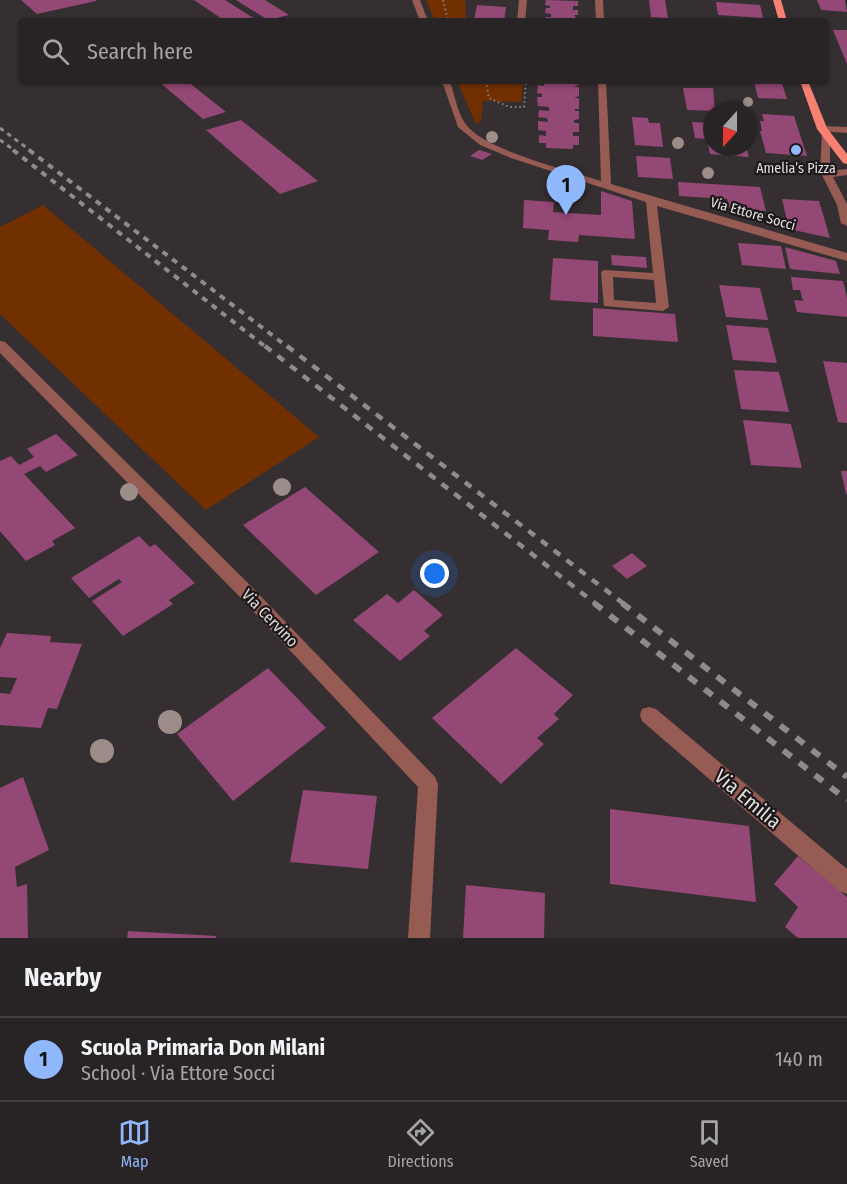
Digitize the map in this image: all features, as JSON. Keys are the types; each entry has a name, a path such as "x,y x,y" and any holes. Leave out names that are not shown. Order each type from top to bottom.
{"main road":[{"path":"777,0 782,18"},
{"path":"805,84 824,132 847,161"}],"street":[{"path":"416,0 423,18"},
{"path":"521,18 523,0"},
{"path":"599,0 600,18"},
{"name":"Via Ettore Socci","path":"447,84 462,127 472,136 505,151 651,200 847,256"},
{"path":"602,84 606,186"},
{"path":"847,130 824,132 823,150 826,175 845,202 847,223"},
{"path":"826,175 847,172"},
{"path":"651,200 663,306 608,303 607,273 659,277"},
{"name":"Via Cervino","path":"0,345 244,590 428,784 419,938"},
{"name":"Via Emilia","path":"650,715 847,883"}],"path":[{"path":"443,0 447,18"},
{"path":"487,84 489,98 509,107 524,107 526,84"}],"shaded area":[{"path":"426,0 465,0 466,18 434,18"},
{"path":"458,84 523,84 521,102 483,101 481,122 476,124"},
{"path":"43,205 319,437 206,510 0,314 0,227"}],"building":[{"path":"21,0 96,0 96,1 37,14"},
{"path":"194,0 225,0 253,18 221,18"},
{"path":"236,0 265,0 289,15 265,18"},
{"path":"546,0 578,1 578,6 573,6 573,10 578,10 578,15 574,15 576,18 546,18 551,17 551,14 545,13 546,8 550,6 545,5"},
{"path":"649,0 665,0 668,18 651,17"},
{"path":"817,0 845,0 847,12 821,10"},
{"path":"716,2 760,5 763,18 718,15"},
{"path":"477,5 506,7 504,18 474,18"},
{"path":"833,30 847,30 847,64"},
{"path":"162,84 191,84 226,112 203,119"},
{"path":"544,84 578,84 574,87 579,87 579,96 574,98 579,98 579,109 575,111 579,111 579,119 574,120 574,123 579,123 579,132 573,132 573,136 579,136 579,145 573,145 573,149 546,148 546,143 539,143 539,135 546,136 546,131 538,130 538,121 548,122 547,118 538,117 539,110 549,111 549,107 538,106 537,97 542,97 542,94 537,93 538,85 544,86"},
{"path":"755,84 782,84 787,99 758,98"},
{"path":"683,88 713,88 714,102 703,102 703,111 687,110"},
{"path":"762,114 794,116 807,156 766,153 760,131 762,131 760,121 764,121"},
{"path":"632,117 648,118 649,123 660,123 663,147 635,145"},
{"path":"241,120 318,181 280,194 206,130"},
{"path":"692,122 703,123 703,139 695,138"},
{"path":"479,150 492,154 482,160 470,156"},
{"path":"636,156 670,158 673,179 638,177"},
{"path":"678,182 760,187 766,211 729,209 727,199 679,196"},
{"path":"601,191 632,201 635,239 579,235 578,242 548,240 549,230 523,228 524,200 554,202 553,212 601,215"},
{"path":"782,199 819,201 830,238 789,229"},
{"path":"738,243 781,246 786,269 742,265"},
{"path":"785,247 836,261 840,274 790,269"},
{"path":"611,255 646,257 647,268 612,265"},
{"path":"553,258 598,261 598,303 550,300"},
{"path":"791,277 843,281 847,298 847,317 797,312 794,300 803,301 800,290 793,290"},
{"path":"719,285 760,288 768,320 726,317"},
{"path":"593,308 675,314 678,342 593,336"},
{"path":"726,325 768,328 777,363 733,360"},
{"path":"823,361 847,363 847,423 838,422"},
{"path":"734,370 779,372 789,412 741,409"},
{"path":"743,420 791,424 802,468 751,465"},
{"path":"56,434 78,455 46,472 40,466 24,474 75,528 52,541 55,545 26,561 0,531 0,461 11,456 19,465 34,457 27,449"},
{"path":"841,471 847,471 847,494 846,494"},
{"path":"305,487 379,552 316,595 243,525"},
{"path":"139,536 150,547 155,544 195,583 169,600 173,604 123,636 92,601 122,582 119,579 89,598 71,578"},
{"path":"632,553 647,566 627,579 612,566"},
{"path":"414,590 443,615 424,631 430,636 400,661 353,620 387,594 398,603"},
{"path":"7,633 51,636 50,642 82,644 57,709 48,708 41,728 0,725 0,693 10,694 17,678 0,677 0,648"},
{"path":"516,648 573,695 554,714 559,719 537,738 544,744 501,784 432,718"},
{"path":"268,668 326,728 233,801 177,734"},
{"path":"23,777 49,850 15,867 17,887 27,884 28,938 0,938 0,788"},
{"path":"303,790 377,796 368,869 290,862"},
{"path":"610,809 749,826 756,902 610,884"},
{"path":"798,856 847,897 847,938 798,938 785,927 798,907 774,884"},
{"path":"466,885 545,893 544,938 463,938"},
{"path":"128,931 216,936 216,938 127,938"}],"railway":[{"path":"0,128 31,151"},
{"path":"0,140 15,151"},
{"path":"13,150 267,348"},
{"path":"29,150 289,348"},
{"path":"265,346 596,604"},
{"path":"287,346 624,604"},
{"path":"594,603 847,800"},
{"path":"622,603 847,777"}],"place":[{"name":"Amelia’s Pizza","path":"796,150"},
{"name":"Scuola Primaria Don Milani","path":"566,215"}]}
